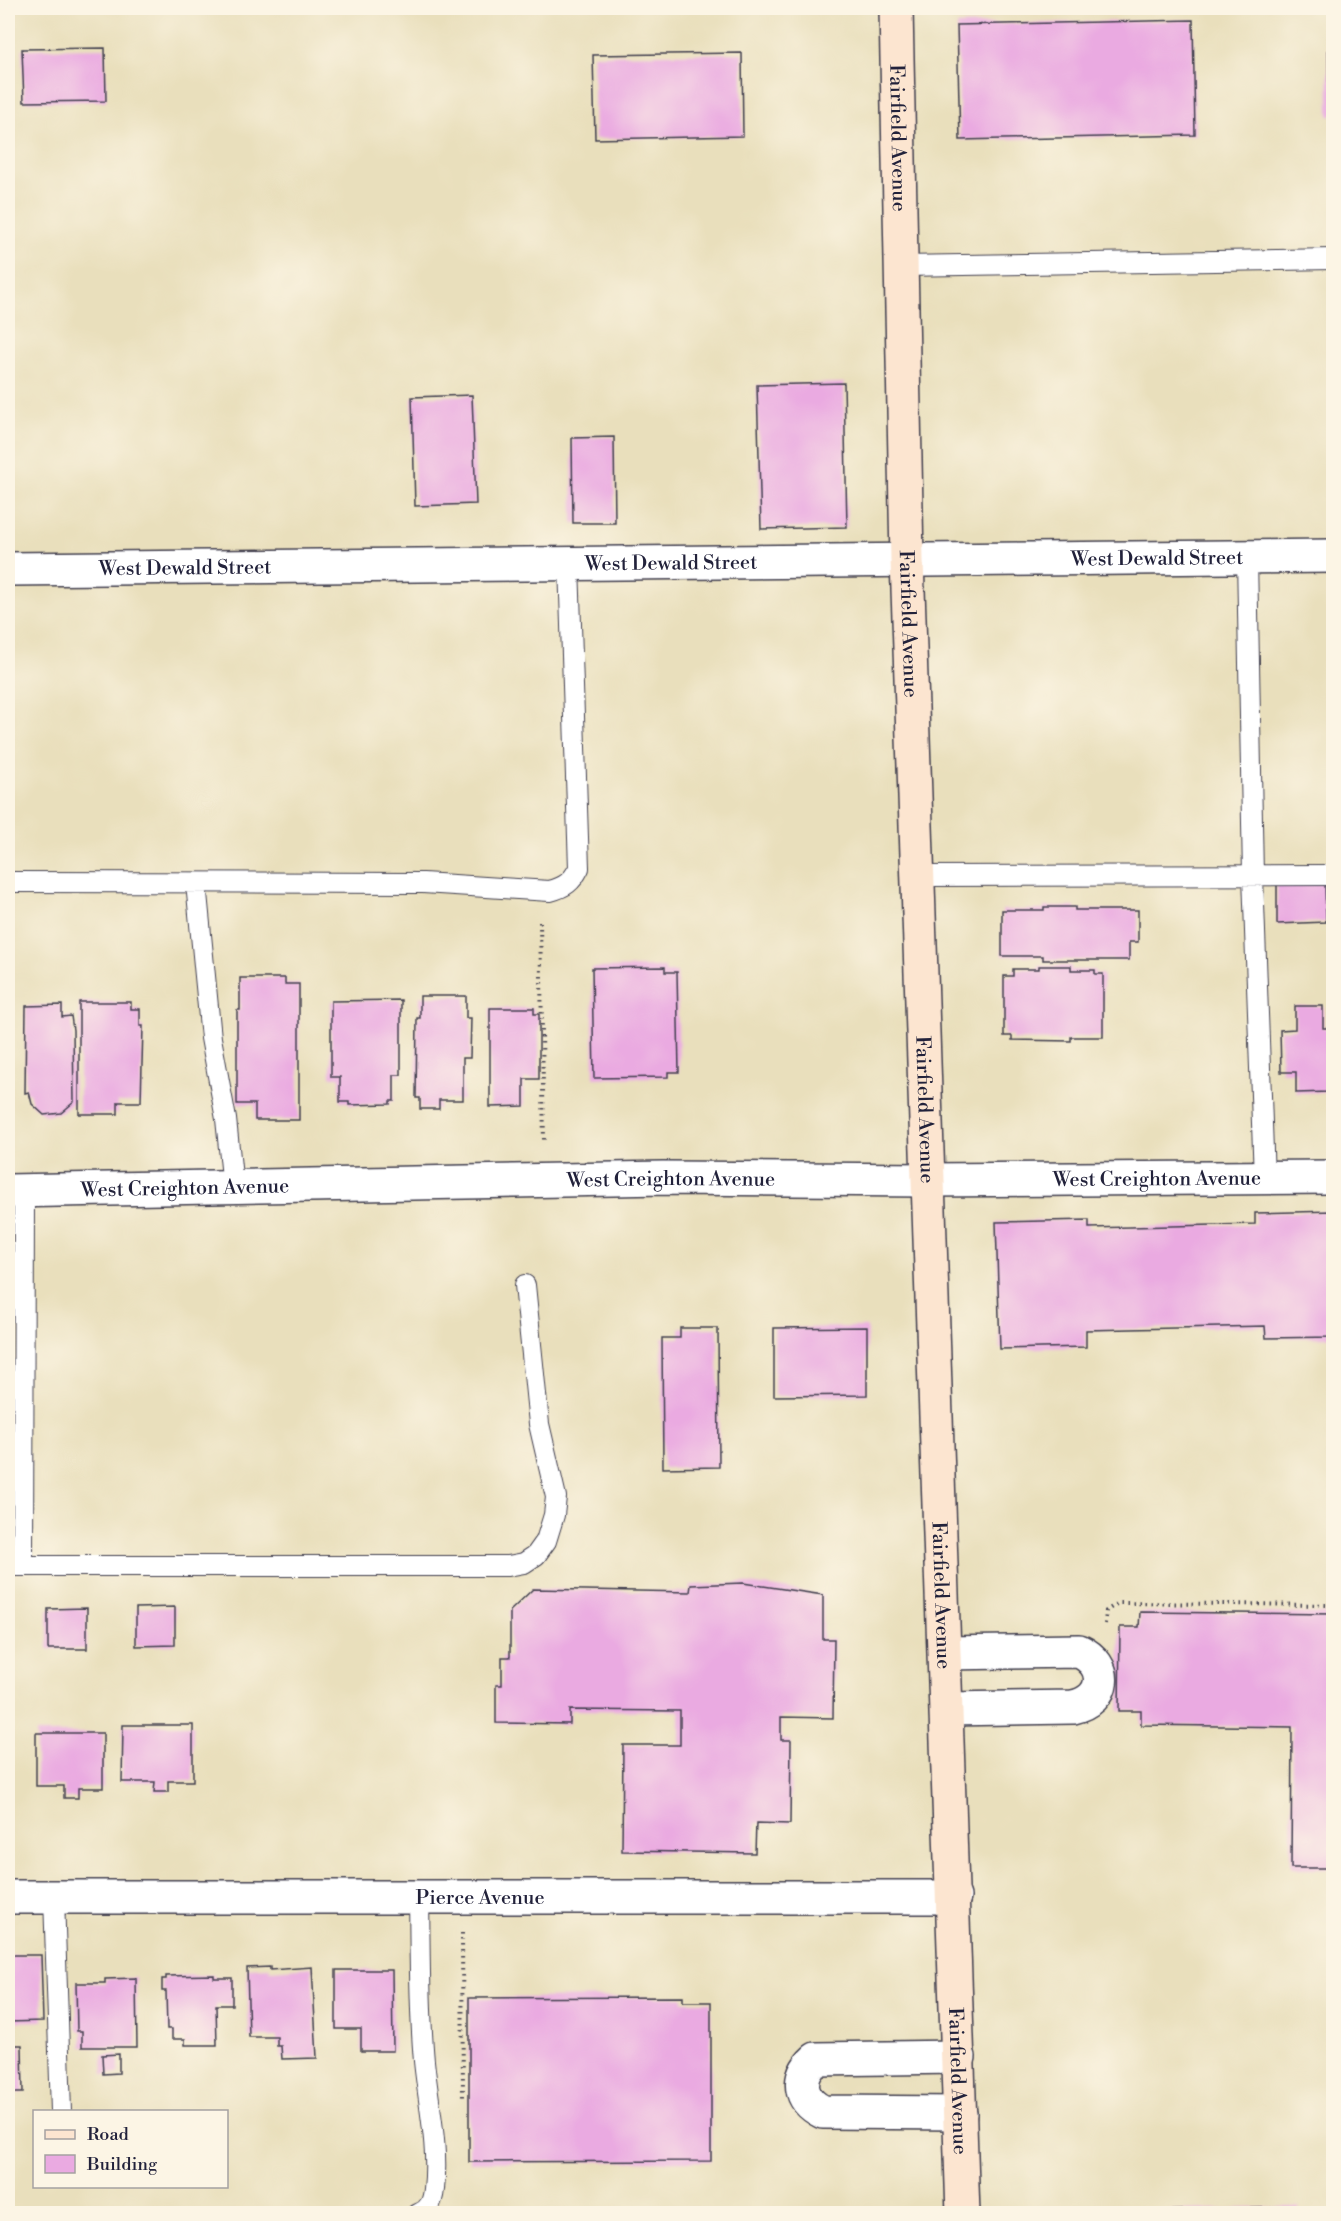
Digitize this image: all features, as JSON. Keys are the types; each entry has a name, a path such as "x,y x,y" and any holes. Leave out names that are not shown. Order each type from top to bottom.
{"main road":[{"name":"Fairfield Avenue","path":"896,8 907,561 948,1709 963,2214"}],"street":[{"name":"West Dewald Street","path":"8,569 1334,556"},
{"name":"West Creighton Avenue","path":"16,1191 663,1178 929,1180 1334,1177"},
{"path":"946,1653 1079,1652 1096,1662 1099,1671 1099,1689 1096,1697 1087,1704 948,1709"},
{"name":"Pierce Avenue","path":"8,1897 954,1897"},
{"path":"959,2057 816,2059 804,2075 803,2093 807,2102 823,2112 960,2113"}],"lane":[{"path":"901,266 1334,259"},
{"path":"1247,557 1253,876 1264,1178"},
{"path":"8,882 423,883 540,890 561,888 572,881 579,868 569,564"},
{"path":"918,876 1334,875"},
{"path":"196,883 211,1038 226,1119 233,1187"},
{"path":"16,1191 15,1566 508,1566 524,1563 536,1556 546,1541 554,1515 556,1497 540,1424 525,1285"},
{"path":"54,1897 61,2110"},
{"path":"418,2214 425,2211 432,2203 435,2187 433,2134 424,2059 419,1897"}],"path":[{"path":"540,890 544,1143"},
{"path":"1096,1662 1105,1637 1106,1611 1118,1604 1334,1605"},
{"path":"462,1897 463,2106"}],"building":[{"path":"1193,20 1195,135 960,140 957,25"},
{"path":"1328,40 1334,40 1334,116 1329,116"},
{"path":"105,48 106,101 24,102 22,49"},
{"path":"742,53 743,136 595,139 593,55"},
{"path":"844,383 847,527 761,529 757,385"},
{"path":"472,395 476,504 415,506 412,397"},
{"path":"614,437 615,523 573,523 572,438"},
{"path":"1325,882 1326,922 1277,924 1277,883"},
{"path":"1044,907 1075,907 1075,910 1138,910 1138,942 1129,942 1129,960 1043,960 1043,956 1002,956 1002,910 1044,910"},
{"path":"1039,966 1071,966 1071,970 1095,970 1095,974 1103,974 1103,1037 1071,1037 1071,1041 1012,1040 1012,1036 1004,1036 1004,976 1013,976 1013,969 1039,969"},
{"path":"665,967 665,972 677,972 679,1072 668,1072 668,1077 594,1078 592,968"},
{"path":"240,978 285,978 285,984 299,984 299,1120 255,1120 255,1104 237,1104 237,1010 240,1010"},
{"path":"420,996 466,996 466,1018 471,1018 470,1058 463,1058 463,1100 439,1100 439,1109 420,1109 420,1098 416,1098 417,1018 420,1018"},
{"path":"401,1000 401,1075 394,1075 394,1101 390,1101 390,1104 349,1105 349,1102 340,1102 340,1077 331,1077 331,1001"},
{"path":"79,1002 131,1002 131,1009 140,1009 140,1026 143,1026 141,1102 118,1102 118,1114 79,1114"},
{"path":"62,1005 62,1017 71,1016 73,1030 74,1102 61,1113 44,1115 32,1104 29,1092 25,1093 26,1006"},
{"path":"1295,1006 1323,1006 1323,1028 1334,1028 1334,1065 1328,1065 1329,1092 1296,1093 1296,1072 1281,1072 1280,1030 1295,1029"},
{"path":"490,1008 534,1008 534,1014 539,1014 539,1079 524,1079 524,1106 490,1107"},
{"path":"1334,1211 1334,1337 1266,1338 1265,1326 1086,1330 1086,1347 1000,1349 996,1222 1089,1220 1089,1228 1255,1224 1255,1213"},
{"path":"867,1327 867,1395 774,1396 774,1328"},
{"path":"680,1328 718,1328 719,1467 663,1468 662,1338 680,1338"},
{"path":"743,1583 823,1595 823,1639 834,1639 833,1718 781,1717 781,1740 791,1740 790,1824 756,1823 755,1853 622,1851 623,1745 680,1745 680,1711 570,1710 570,1724 496,1723 496,1685 502,1685 502,1657 510,1657 510,1611 533,1589 690,1592 691,1585"},
{"path":"175,1607 175,1645 136,1646 136,1608"},
{"path":"87,1608 87,1649 48,1649 48,1609"},
{"path":"1140,1612 1334,1614 1334,1868 1291,1868 1292,1727 1141,1725 1141,1711 1119,1711 1120,1627 1139,1627"},
{"path":"123,1725 193,1725 193,1781 168,1781 168,1792 154,1792 155,1782 122,1782"},
{"path":"36,1733 103,1733 103,1788 78,1788 78,1798 64,1798 64,1786 36,1786"},
{"path":"8,1955 41,1955 43,2021 8,2022"},
{"path":"270,1967 270,1970 312,1967 317,2058 282,2059 281,2046 277,2046 277,2037 249,2037 247,1968"},
{"path":"336,1970 392,1970 393,2051 361,2051 361,2029 336,2029"},
{"path":"214,1975 214,1978 232,1978 232,2005 216,2005 217,2045 185,2045 185,2039 172,2039 172,2029 167,2029 166,1991 162,1991 162,1979 166,1979 166,1976"},
{"path":"136,1978 137,2047 82,2047 82,2031 77,2031 76,1983 105,1983 105,1979"},
{"path":"683,1997 683,2002 711,2002 711,2161 469,2162 469,1998"},
{"path":"8,2045 22,2045 23,2093 8,2093"},
{"path":"119,2054 119,2073 103,2074 102,2055"},
{"path":"1299,2207 1299,2214 1157,2214 1157,2211"}]}
